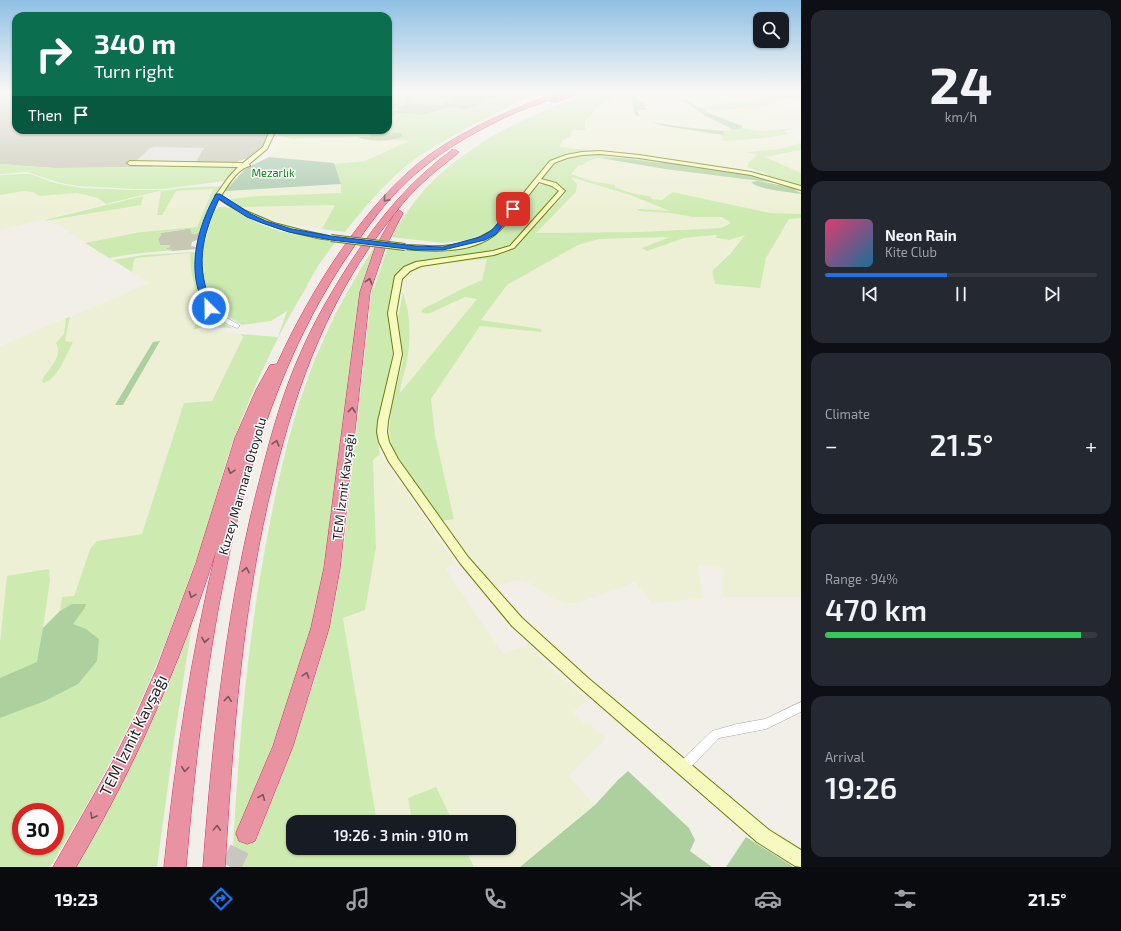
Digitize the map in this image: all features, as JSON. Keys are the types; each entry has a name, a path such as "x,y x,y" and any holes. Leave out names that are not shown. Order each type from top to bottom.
{"highway":[{"path":"403,181 418,162 440,147 464,133"},
{"name":"Kuzey Marmara Otoyolu","path":"175,867 185,769 195,699 221,560 252,444 279,369 308,310 342,256 374,214 403,181 432,157 470,133"},
{"name":"Kuzey Marmara Otoyolu","path":"474,140 486,133"},
{"name":"Kuzey Marmara Otoyolu","path":"214,867 222,757 232,659 242,591 263,491 296,378 307,351 329,306 374,234 410,188 464,146"},
{"name":"TEM İzmit Kavşağı","path":"247,833 283,746 310,663 327,600 340,512 366,292 369,279 380,248 398,215 418,190 452,154"},
{"name":"TEM İzmit Kavşağı","path":"64,867 111,783 166,668 204,561 231,472 251,414 263,384 308,310"}],"street":[{"path":"236,326 207,305 199,276 198,250 211,211 218,196 228,181 238,171 264,151 271,134"},
{"path":"130,163 245,165 270,149 275,134"},
{"path":"218,196 249,216 301,233 443,248 474,242 494,233 549,165 556,159 579,154 599,153 757,175 801,188"},
{"path":"223,165 254,159"},
{"path":"223,165 235,166 238,171"},
{"path":"537,180 553,184 562,191 512,246 494,253 419,264 407,270 398,278 392,313 398,354 383,421 382,432 384,442 393,460 459,554 517,622 583,682 762,836 801,860"},
{"path":"682,768 716,734 766,724 801,707"}],"shaded area":[{"path":"0,133 271,134 261,154 236,162 157,162 152,167 54,168 0,164"},
{"path":"570,133 713,133 723,135 723,140 764,138 785,133 801,139 801,143 757,155 752,159 769,174 767,175 620,153 558,147 563,140 568,139"},
{"path":"359,138 363,140 394,139 410,141 365,161 334,164 269,157 276,150 280,140"},
{"path":"150,148 204,148 196,162 136,161"},
{"path":"801,150 801,173 764,157 794,152"},
{"path":"600,158 631,164 748,180 761,187 801,194 801,214 770,213 745,209 653,200 650,199 652,197 628,192 615,186 591,181 570,174 579,165 583,165"},
{"path":"568,176 582,182 630,195 672,212 645,211 671,213 693,217 722,217 732,223 721,228 639,232 535,233 576,192 577,184"},
{"path":"341,184 341,193 259,196 229,199 223,194 225,191"},
{"path":"214,189 197,227 141,232 85,243 50,220 141,205 143,196 161,191 157,215 176,191"},
{"path":"24,191 33,192 39,196 77,193 98,198 106,204 0,230 0,195"},
{"path":"336,205 322,229 279,223 251,213 241,207"},
{"path":"801,218 801,597 722,597 723,568 698,565 703,598 652,604 635,582 579,603 567,603 553,599 530,583 520,580 508,582 492,588 443,521 454,519 435,435 431,399 480,326 541,332 542,329 481,320 507,285 578,245 599,239 671,237 647,251 684,238 746,234 712,271 715,284 760,288 766,258 790,219"},
{"path":"187,229 190,229 195,234 200,232 199,239 192,242 191,246 196,247 196,249 173,251 166,249 170,247 167,245 160,245 158,239 161,235 160,233"},
{"path":"191,253 191,270 199,316 193,330 231,332 240,334 243,337 211,401 184,403 142,534 97,541 90,549 74,596 62,597 60,611 43,628 50,580 7,576 0,642 0,346 66,318 64,335 58,340 57,359 43,378 72,342 65,341 70,317 149,283 132,272 134,260 136,258","holes":["160,341 123,405 116,405 153,342"]},
{"path":"487,258 482,280 447,295 438,302 423,308 428,314 465,297 477,299 400,394 408,354 410,328 407,304 403,292 404,278 410,272 422,267 442,263"},
{"path":"380,454 455,563 445,568 503,654 529,645 552,669 587,700 573,712 586,725 589,723 606,738 569,776 595,805 520,867 474,867 468,855 516,855 516,815 376,815 343,618 365,610 376,548 373,460"}],"green space":[{"path":"402,133 402,136 398,138 380,141 367,140 358,137 369,137 373,134"},
{"path":"458,133 424,153 393,178 378,192 345,232 322,229 335,205 241,207 229,199 259,196 341,193 341,184 334,164 365,161 409,141 361,137 292,139 278,135"},
{"path":"499,133 571,133 570,137 563,140 559,147 610,152 575,153 561,156 547,163 497,224 484,234 467,240 442,243 391,237 408,211 427,187 444,171 482,143"},
{"path":"722,133 789,134 764,138 723,141"},
{"path":"801,143 801,150 765,157 801,173 801,187 761,175 616,153 730,168 767,175 768,174 747,167 749,162 757,155 747,152 781,149"},
{"path":"594,154 614,155 670,163 612,157 600,158 590,160 583,165 579,165 571,174 591,181 615,185 615,187 628,192 652,197 651,199 662,200 672,192 770,213 801,214 801,218 789,219 766,258 760,288 715,284 712,271 730,254 745,235 729,240 716,238 717,235 684,238 647,251 642,248 670,237 599,239 578,245 507,285 481,320 542,329 541,332 480,326 431,399 435,435 454,519 443,521 398,460 392,447 389,431 392,402 403,361 398,317 403,292 408,315 409,338 407,359 400,393 477,299 465,297 428,314 421,312 427,306 482,280 487,259 454,262 492,256 513,250 566,193 559,185 542,178 556,162 562,159","holes":["570,177 630,195 670,211 637,209 639,211 671,213 693,217 722,217 731,223 721,228 639,232 536,233 576,192 577,184"]},
{"name":"Mezarlık","path":"269,157 334,163 341,184 225,191 246,168"},
{"path":"600,158 624,158 710,167 755,176 784,184 665,169"},
{"path":"0,164 54,168 236,168 225,181 163,189 136,189 78,186 60,183 27,172 0,174"},
{"path":"30,174 55,183 82,188 163,190 106,204 98,198 77,193 39,196 33,192 24,191 0,195 0,175"},
{"path":"758,181 801,189 795,190 801,194 767,189 751,182"},
{"path":"538,185 552,185 558,190 557,193 513,242 507,246 495,250 402,270 394,282 388,313 393,353 390,374 379,418 378,441 380,454 373,460 376,548 365,610 343,618 376,815 286,815 286,855 468,855 474,867 232,867 237,780 249,651 262,565 286,451 299,404 315,358 336,313 375,246 377,246 324,570 312,628 277,733 242,825 255,844 286,764 315,679 334,609 344,545 372,288 374,288 388,247 441,251 468,248 481,244 492,238 505,227"},
{"path":"221,186 211,203 204,225 199,233 192,234 190,229 187,229 160,233 161,235 158,239 160,245 171,245 166,249 174,250 109,258 85,243 141,232 197,227 213,189 176,191 162,215 157,215 161,191 182,188"},
{"path":"143,196 141,205 44,221 49,219"},
{"path":"219,207 230,208 262,225 280,231 336,241 318,266 285,324 247,405 231,447 204,539 150,680 122,740 64,843 64,803 12,803 12,855 57,855 50,867 0,867 0,642 7,576 49,569 50,580 43,628 60,611 62,597 74,596 90,549 97,541 142,534 184,403 212,401 243,337 240,334 278,337 287,311 271,321 242,325 220,312 209,298 204,275 203,248 215,210"},
{"path":"194,252 197,289 201,303 210,313 232,328 202,327 193,330 199,316 191,270 190,253 136,258 134,260 132,272 113,260 143,255"},
{"path":"70,317 65,341 73,342 57,372 48,381 43,383 43,378 57,357 58,348 56,343 64,334 66,318"},
{"path":"160,341 123,405 115,405 153,342"},
{"path":"72,604 86,604 73,624 86,629 99,639 97,661 78,684 45,701 0,718 0,678 37,662 43,628 60,611"},
{"path":"193,618 174,741 157,867 75,867 125,777 155,715 182,651"},
{"path":"628,771 689,828 695,840 690,851 712,867 520,867 595,805"},
{"path":"436,787 450,815 411,815 408,798"},
{"path":"746,837 792,866 792,867 726,867"}],"tunnel":[{"path":"231,867 247,833"}],"route":[{"path":"209,308 204,297 199,276 198,250 211,211 218,196 249,216 291,231 331,238 430,249 459,246 483,239 494,233 513,209"}]}
